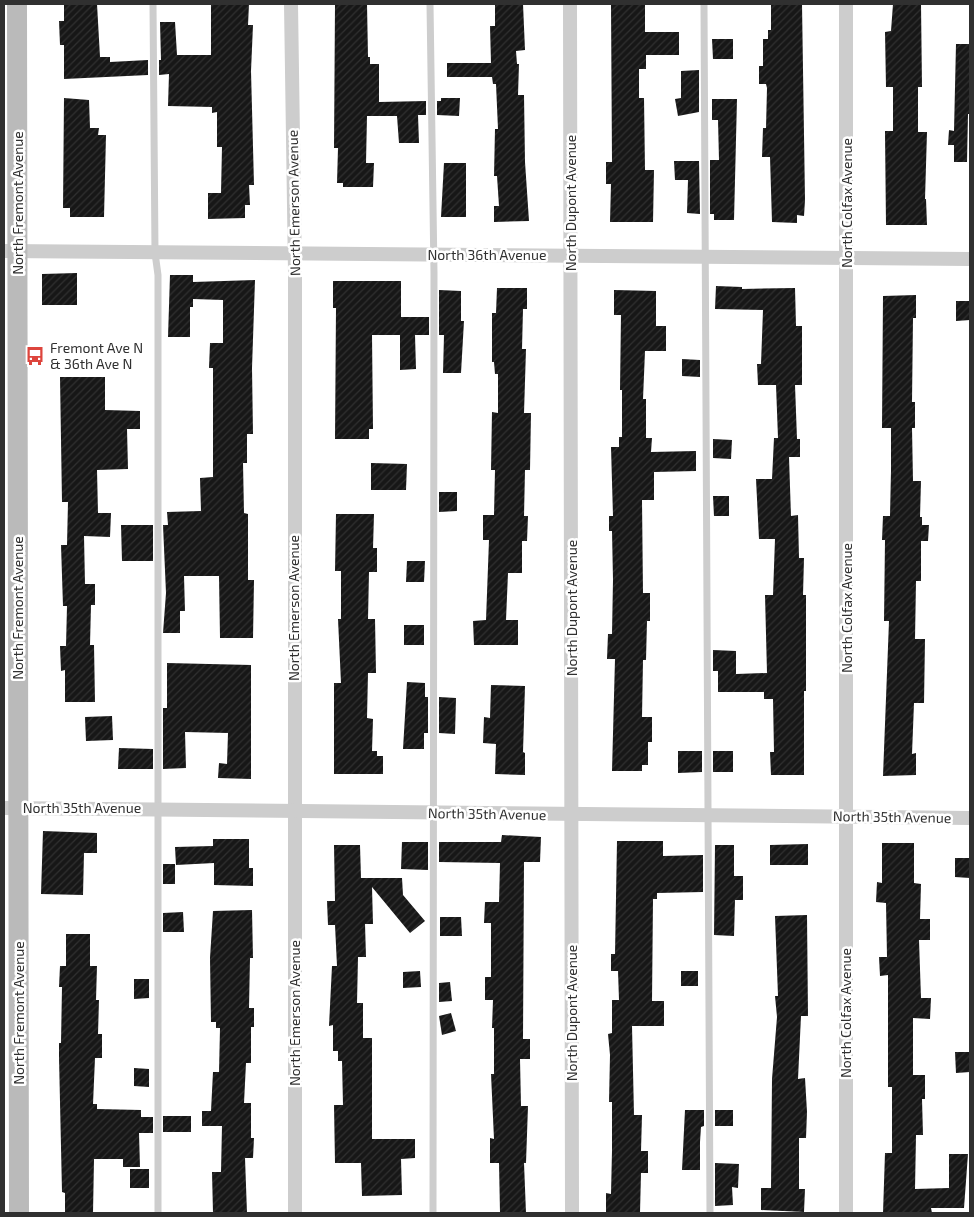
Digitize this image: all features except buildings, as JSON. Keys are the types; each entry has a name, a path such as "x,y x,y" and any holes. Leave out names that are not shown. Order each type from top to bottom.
{"street":[{"name":"North Fremont Avenue","path":"17,4 11,251 11,808 19,1213"},
{"name":"North Emerson Avenue","path":"291,4 295,1213"},
{"name":"North Dupont Avenue","path":"570,4 572,1213"},
{"name":"North Colfax Avenue","path":"846,4 846,1213"},
{"name":"North 36th Avenue","path":"11,251 970,259"},
{"name":"North 35th Avenue","path":"11,808 159,808 708,817 847,816 970,818"}],"lane":[{"path":"153,4 155,253 158,274 158,1213"},
{"path":"430,4 433,255 433,1213"},
{"path":"704,4 710,1213"}],"place":[{"name":"Fremont Ave N & 36th Ave N","path":"35,356"}]}
